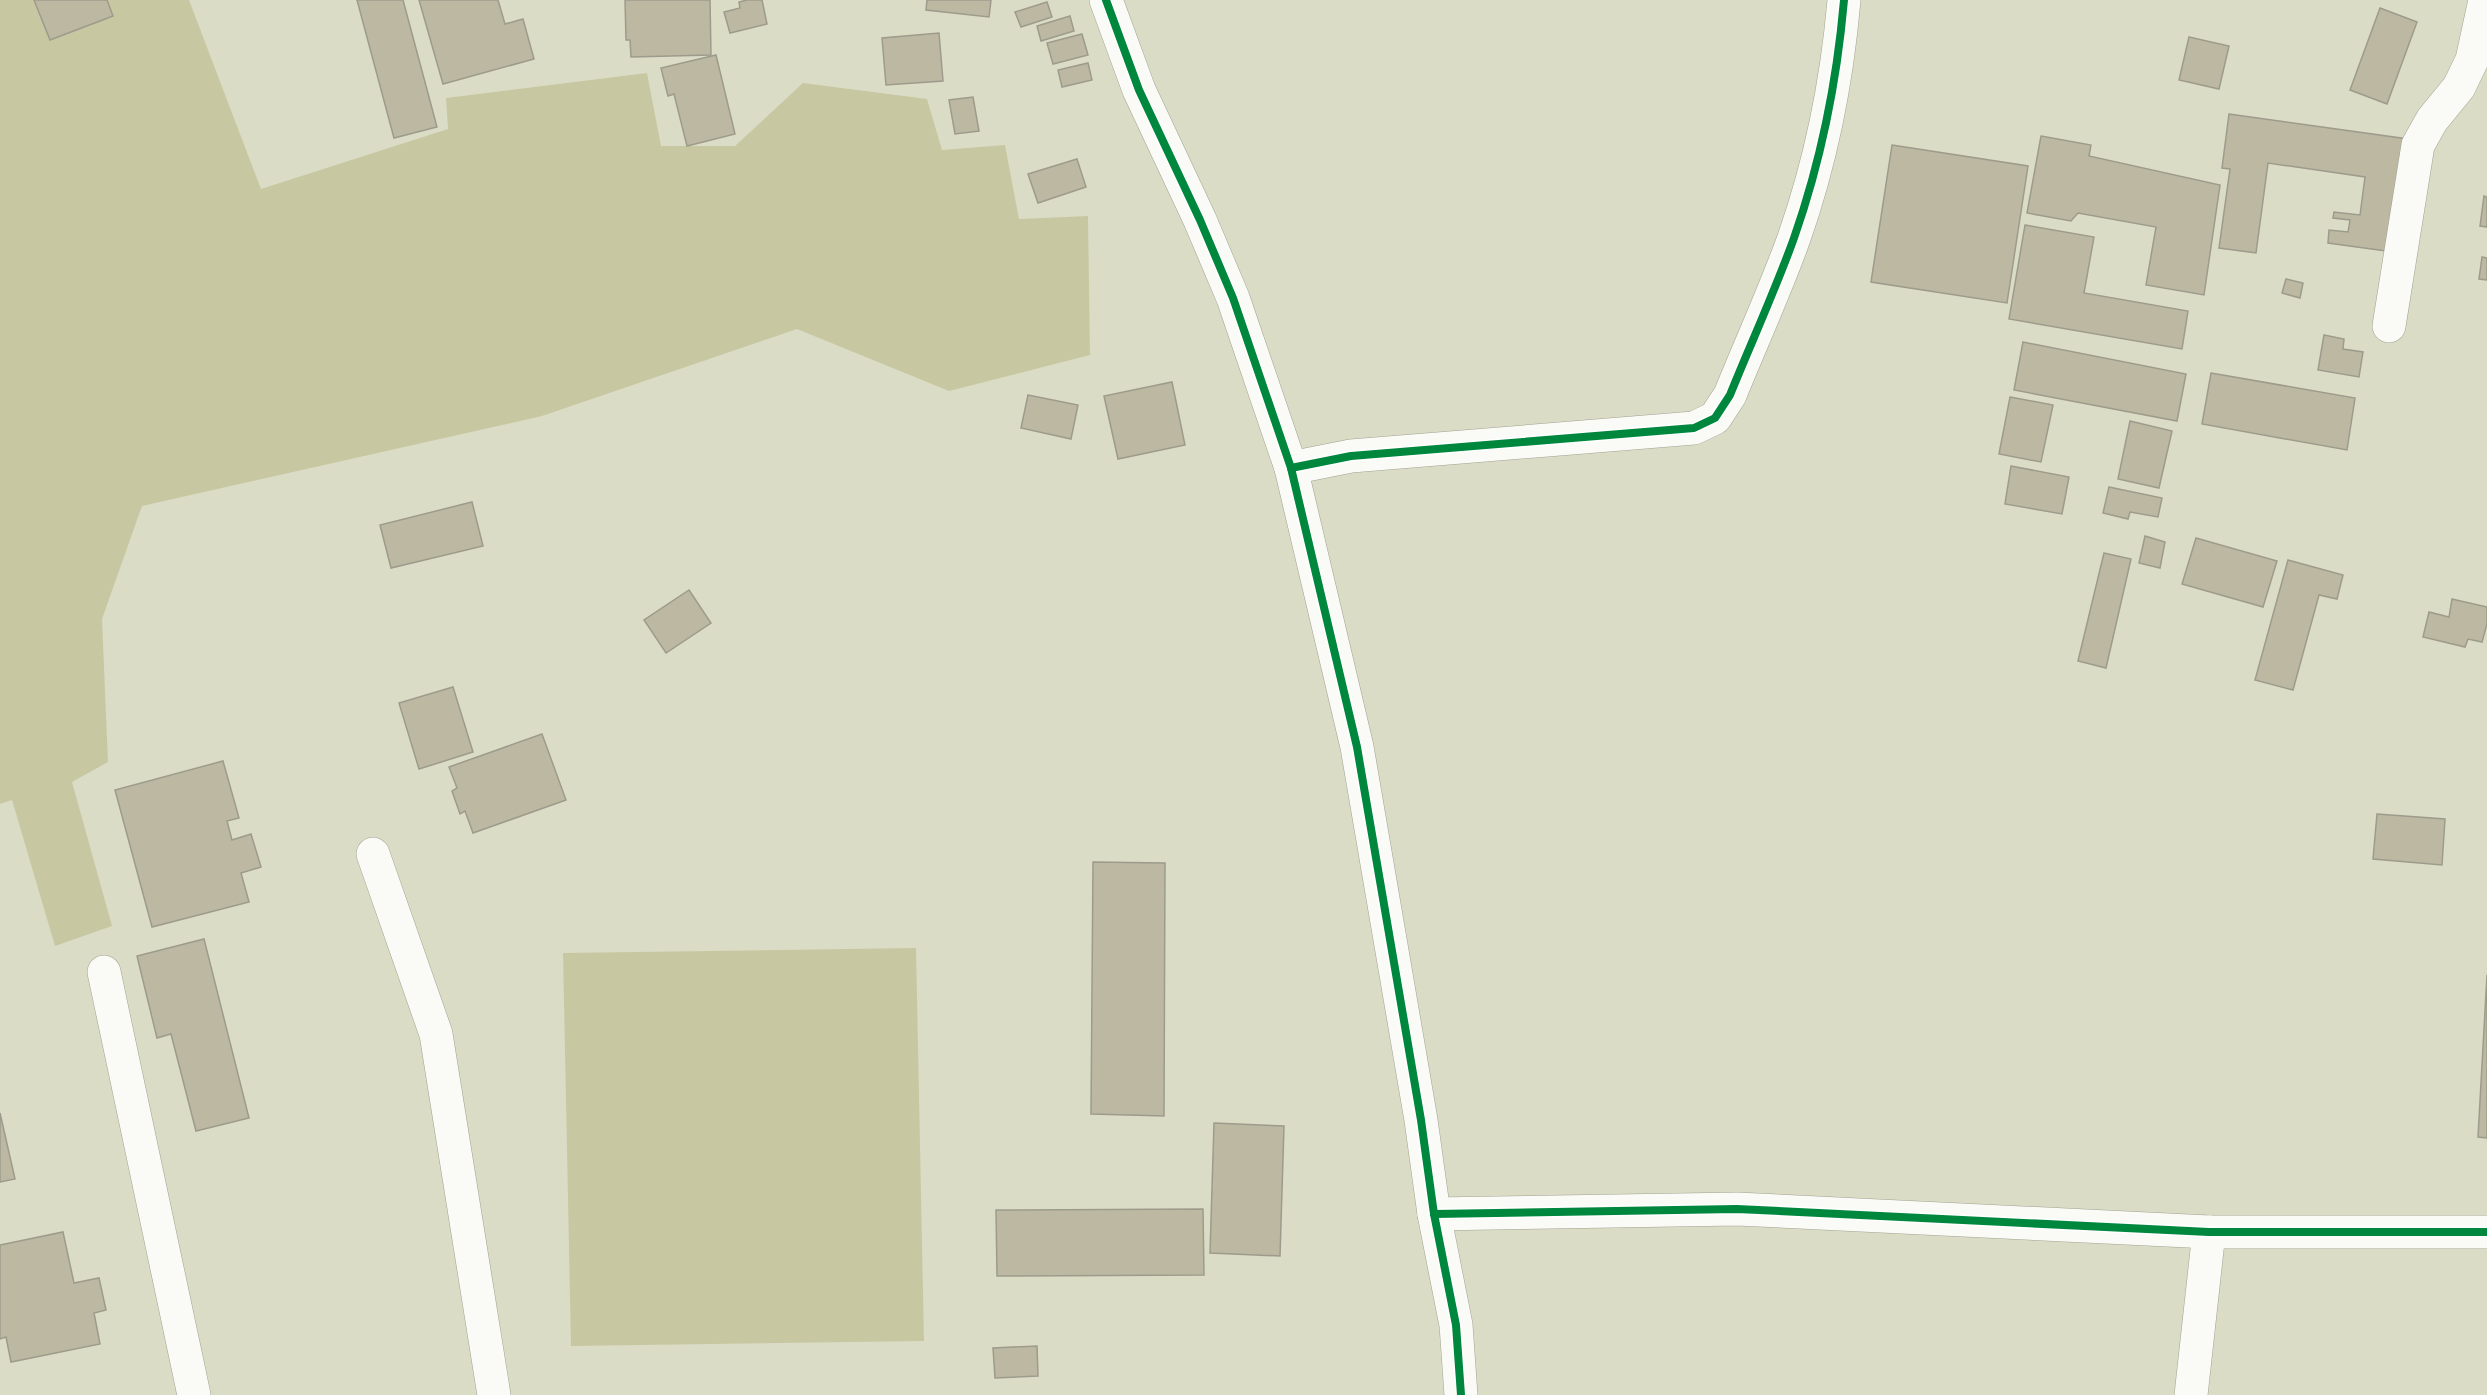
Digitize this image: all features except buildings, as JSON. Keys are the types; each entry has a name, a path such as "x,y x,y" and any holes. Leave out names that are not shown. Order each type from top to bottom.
{"street":[{"path":"1106,0 1139,90 1233,297 1291,468 1357,747 1421,1120 1434,1214 1455,1324 1461,1395"},
{"path":"1291,468 1372,454 1695,428 1715,418 1730,395 1794,237 1827,124 1844,0"},
{"path":"2389,326 2418,145 2432,120 2459,87 2472,60 2484,0"},
{"path":"373,855 436,1034 494,1395"},
{"path":"104,972 194,1395"},
{"path":"1434,1214 1737,1209 2210,1233 2487,1232"},
{"path":"2192,1395 2210,1233"}],"green space":[{"path":"0,0 189,0 261,189 448,129 446,98 647,73 661,146 735,146 803,83 927,99 942,150 1005,145 1019,219 1088,216 1090,355 949,391 797,329 542,416 142,506 102,619 108,762 72,782 112,926 55,946 12,800 0,804"},
{"path":"916,948 924,1341 571,1346 563,953"}],"cycle path":[{"path":"1106,0 1139,90 1200,220 1233,298 1291,468 1357,747 1421,1120 1434,1214 1456,1325 1461,1395"},
{"path":"1291,468 1351,456 1694,428 1715,418 1730,395 1779,278 1804,209 1820,150 1832,91 1844,0"},
{"path":"1434,1214 1737,1209 2209,1232 2487,1232"}]}
